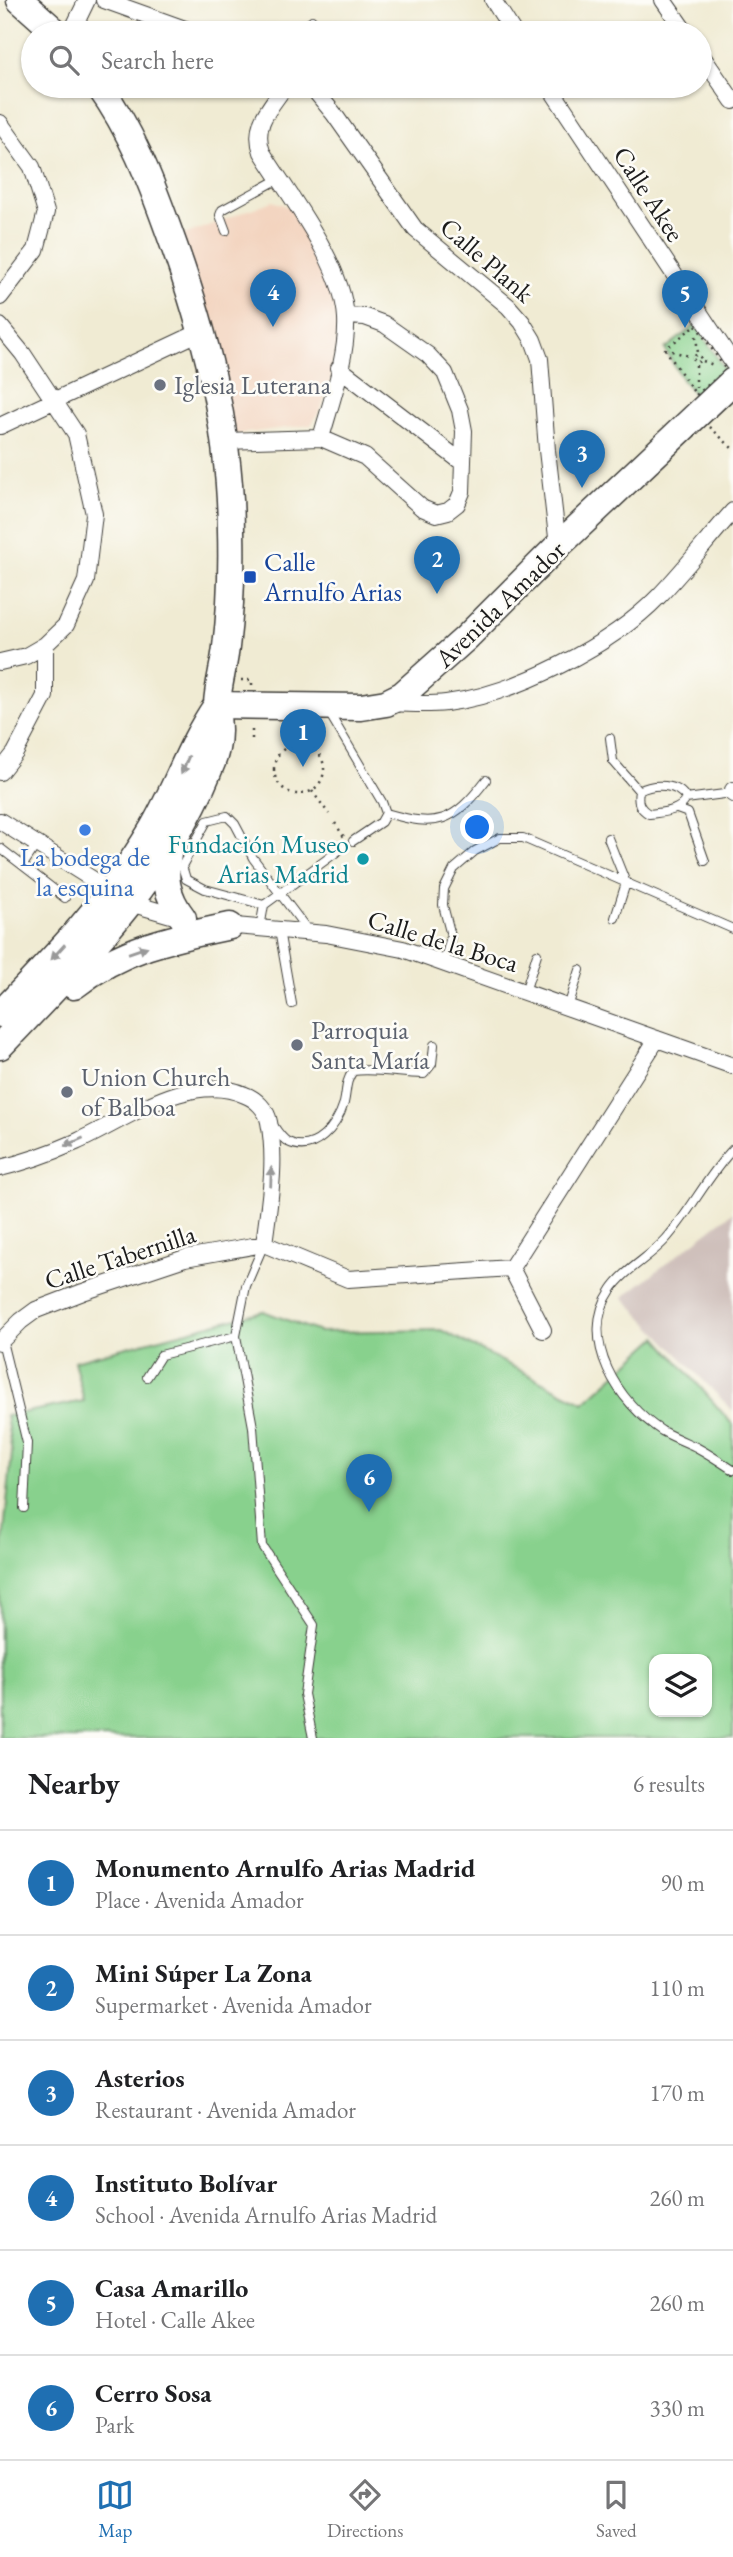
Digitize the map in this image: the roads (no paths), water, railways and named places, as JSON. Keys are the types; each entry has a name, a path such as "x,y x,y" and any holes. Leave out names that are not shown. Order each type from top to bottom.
{"main road":[{"path":"20,0 44,21"},
{"path":"106,98 130,136 153,186 202,331 226,441 231,527 230,598 226,649 217,705 216,749 199,793 169,849 165,869 166,885 173,905 183,918"},
{"name":"Avenida Amador","path":"217,705 326,708 386,704 417,683 731,372"},
{"path":"0,1004 23,991 87,920 120,897 131,863 162,814 203,725 217,705"},
{"path":"216,749 242,723 279,707"},
{"path":"10,1021 120,897 169,849"},
{"path":"10,1021 112,960 154,944 230,926"},
{"path":"0,1046 23,991"}],"street":[{"path":"77,21 87,0"},
{"path":"104,0 162,21"},
{"path":"493,0 506,21"},
{"path":"663,0 678,21"},
{"path":"712,70 733,101"},
{"path":"277,98 259,127 257,138 261,152 320,244 336,278 346,316 344,346 321,438"},
{"name":"Calle Plank","path":"321,98 415,229 508,306 522,321 533,340 540,359 558,546"},
{"name":"Calle Akee","path":"557,98 731,372"},
{"path":"0,123 32,167 46,212 36,250 0,297"},
{"path":"226,441 321,438 365,457 422,508 436,513 448,511 457,504 462,492 463,419 444,373 437,363 384,324 365,317 346,316"},
{"path":"0,326 23,354 76,434 94,514 86,581 66,625 45,645 26,656 0,662"},
{"path":"0,426 202,331"},
{"path":"338,368 463,463"},
{"path":"386,704 446,703 498,691 570,660 609,637 658,598 733,511"},
{"path":"0,772 15,753 45,696 45,645"},
{"name":"Calle de la Boca","path":"0,821 120,897 183,918 230,926 309,932 404,949 733,1066"},
{"path":"511,1268 657,1039"},
{"path":"0,1167 25,1163 75,1143 173,1094 220,1087 255,1099 269,1120 272,1175 264,1244 348,1279 511,1268"},
{"name":"Calle Tabernilla","path":"1,1341 36,1310 83,1292 185,1258 264,1244"},
{"path":"511,1268 543,1330"}],"lane":[{"path":"226,231 220,215 222,210 279,179"},
{"path":"326,708 386,813 382,822 354,841"},
{"path":"610,738 613,761 639,791"},
{"path":"386,813 412,820 436,821 456,813 486,780"},
{"path":"646,787 675,787 686,799 683,806 677,809 649,814 642,810 637,800 639,791 646,787"},
{"path":"686,799 733,793"},
{"path":"677,809 688,813 705,861"},
{"path":"264,905 205,889 186,879 182,866 207,821 227,816 235,824 253,858 309,932"},
{"path":"444,963 451,936 443,905 444,889 454,869 475,851 500,838 523,838 733,929"},
{"path":"608,838 626,883 615,918"},
{"path":"260,928 264,905 345,841"},
{"path":"23,865 37,844"},
{"path":"0,848 65,898"},
{"path":"279,930 292,1004"},
{"path":"525,992 537,954"},
{"path":"568,1007 580,970"},
{"path":"269,1120 285,1141 301,1146 317,1142 332,1127 344,1102 346,1081 354,1071 374,1068 402,1074 424,1074 432,1064 434,1045"},
{"path":"733,1149 664,1241 611,1289 599,1314 603,1361 620,1390 638,1412 662,1431 706,1452 733,1470"},
{"path":"264,1244 246,1286 236,1336 253,1427 262,1546 314,1625 304,1694 313,1738"},
{"path":"147,1377 160,1355 236,1336"},
{"path":"1,1341 27,1443 24,1508"}],"place":[{"name":"Instituto Bolívar","path":"273,327"},
{"name":"Casa Amarillo","path":"685,328"},
{"name":"Iglesia Luterana","path":"160,385"},
{"name":"Asterios","path":"582,488"},
{"name":"Calle Arnulfo Arias","path":"250,577"},
{"name":"Mini Súper La Zona","path":"437,594"},
{"name":"Monumento Arnulfo Arias Madrid","path":"303,767"},
{"name":"La bodega de la esquina","path":"85,830"},
{"name":"Fundación Museo Arias Madrid","path":"363,859"},
{"name":"Parroquia Santa María","path":"297,1045"},
{"name":"Union Church of Balboa","path":"67,1092"},
{"name":"Cerro Sosa","path":"369,1512"}]}
